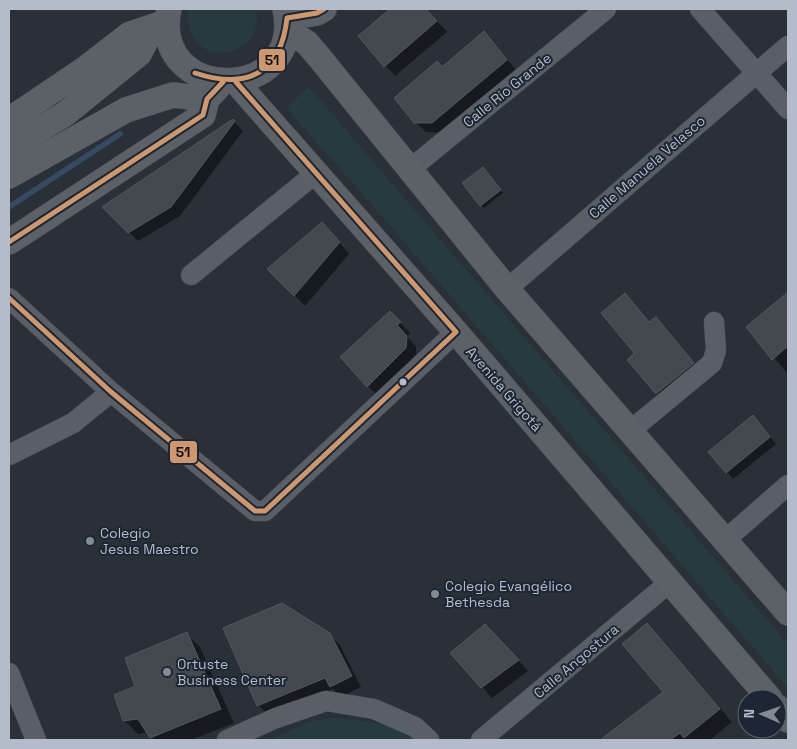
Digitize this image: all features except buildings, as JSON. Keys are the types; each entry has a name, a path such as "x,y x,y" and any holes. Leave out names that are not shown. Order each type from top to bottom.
{"main road":[{"path":"299,15 307,43 409,170 507,289 788,613"},
{"path":"9,176 126,110 173,95 222,88 248,79 270,65 299,15"},
{"path":"163,19 172,45 186,66 222,88"},
{"path":"9,120 86,68 130,34 163,19"},
{"path":"9,148 65,114 139,54 163,19"},
{"path":"9,242 203,116 222,88"},
{"name":"Avenida Grigotá","path":"222,88 316,173 456,332 761,689"}],"street":[{"name":"Calle Río Grande","path":"409,170 606,9"},
{"path":"700,9 788,110"},
{"name":"Calle Manuela Velasco","path":"507,289 788,46"},
{"path":"190,275 316,173"},
{"path":"9,298 111,392 255,511 260,512 266,511 456,332"},
{"path":"630,431 712,363 716,350 714,322"},
{"path":"9,455 74,422 111,392"},
{"path":"724,540 788,485"},
{"name":"Calle Angostura","path":"481,740 670,582"},
{"path":"9,673 36,740"},
{"path":"226,740 276,718 326,701 374,709 415,727 429,740"}],"green space":[{"path":"188,9 256,9 256,28 249,41 237,50 223,53 209,51 197,43 189,29"},
{"path":"309,87 788,644 788,688 373,206 286,108"},
{"path":"333,718 375,723 396,730 414,740 269,740 312,721"}],"waterway":[{"path":"9,207 120,134"}],"transit line":[{"name":"51","path":"195,73 213,78 230,79 245,78 258,73 269,64 277,53 287,18 317,13 324,9"},
{"name":"51","path":"9,242 203,115 207,99 223,82"},
{"name":"51","path":"9,298 111,392 255,511 265,511 456,332 236,82"}],"place":[{"name":"Colegio Jesus Maestro","path":"90,541"},
{"name":"Colegio Evangélico Bethesda","path":"435,594"},
{"name":"Ortuste Business Center","path":"167,672"}]}
